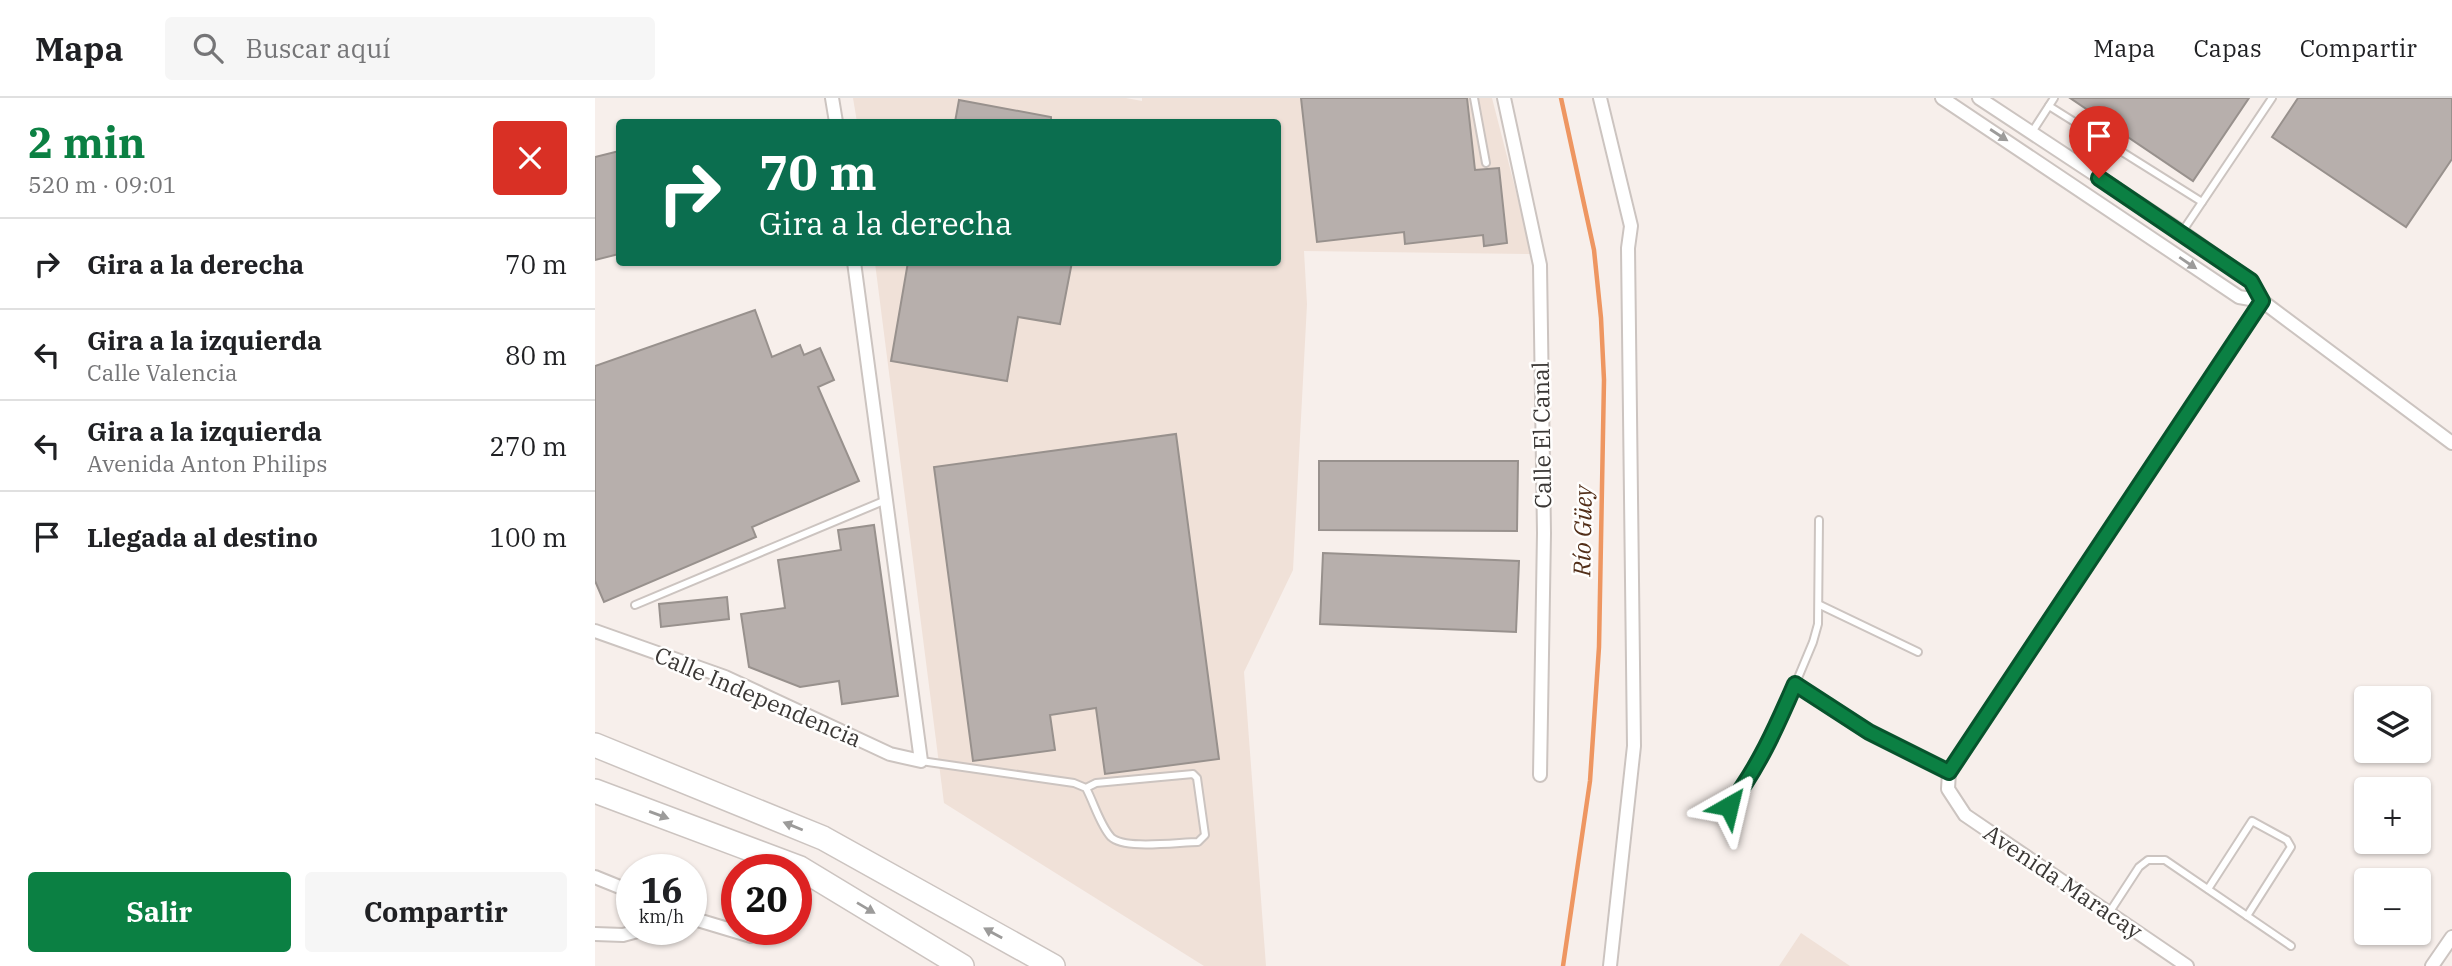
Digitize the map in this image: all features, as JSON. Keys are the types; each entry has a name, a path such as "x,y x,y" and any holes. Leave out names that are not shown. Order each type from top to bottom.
{"highway":[{"path":"595,746 823,838 1053,966"},
{"path":"595,791 800,868 962,966"}],"street":[{"path":"832,98 836,119"},
{"name":"Calle El Canal","path":"1504,98 1540,265 1544,533 1540,775"},
{"path":"1600,98 1631,226 1627,248 1634,746 1610,966"},
{"path":"1942,98 2239,297 2262,301"},
{"path":"1979,98 2182,232 2251,281 2262,301 2452,443"},
{"path":"855,266 921,761"},
{"path":"1949,772 2262,301"},
{"name":"Calle Independencia","path":"595,631 725,677 890,754 921,761"},
{"name":"Avenida Maracay","path":"1949,772 1948,789 1965,815 2187,966"},
{"path":"595,877 616,886"},
{"path":"595,934 616,935"},
{"path":"2432,966 2452,937"}],"lane":[{"path":"1474,98 1486,163"},
{"path":"2031,133 2054,98"},
{"path":"2182,232 2272,98"},
{"path":"2049,106 2202,202"},
{"path":"635,605 886,500"},
{"path":"1729,806 1751,778 1766,749 1813,642 1820,605 1819,520"},
{"path":"1820,605 1918,652"},
{"path":"1795,684 1869,732 1949,772"},
{"path":"921,761 1074,783 1086,788 1109,835 1118,842 1198,842 1205,835 1197,778 1193,774 1096,783 1086,788"},
{"path":"2207,888 2252,821 2287,840 2291,847 2247,916"},
{"path":"2109,913 2139,867 2148,860 2165,860 2291,946"}],"shaded area":[{"path":"853,98 1126,98 1142,101 1142,98 1492,98 1532,254 1304,251 1307,304 1293,570 1244,672 1266,966 1204,966 944,803 875,266 1281,266 1281,119 856,119"},
{"path":"1801,933 1850,966 1779,966"}],"building":[{"path":"1301,98 1467,98 1475,170 1499,168 1507,243 1484,246 1483,235 1405,244 1404,232 1317,242"},
{"path":"2070,98 2249,98 2193,181"},
{"path":"2298,98 2452,98 2452,159 2406,227 2272,137"},
{"path":"959,100 1051,117 1051,119 956,119"},
{"path":"616,152 616,255 595,260 595,157"},
{"path":"907,266 1071,266 1060,324 1018,317 1007,381 891,361"},
{"path":"755,310 772,357 800,345 804,355 820,348 834,380 818,387 859,481 752,527 756,537 604,602 595,581 595,366"},
{"path":"1176,434 1219,759 1105,774 1096,708 1050,715 1055,750 973,761 934,467"},
{"path":"1319,461 1518,461 1517,531 1319,530"},
{"path":"874,525 898,696 842,704 839,681 800,687 749,667 741,614 785,608 778,560 841,550 838,530"},
{"path":"1323,553 1519,561 1516,632 1320,624"},
{"path":"727,597 729,619 661,627 659,604"}],"waterway":[{"name":"Río Güey","path":"1561,98 1594,250 1604,380 1599,647 1590,781 1563,966"}],"route":[{"path":"1729,806 1751,778 1795,684 1869,732 1949,772 2262,301 2251,281 2099,178"}]}
